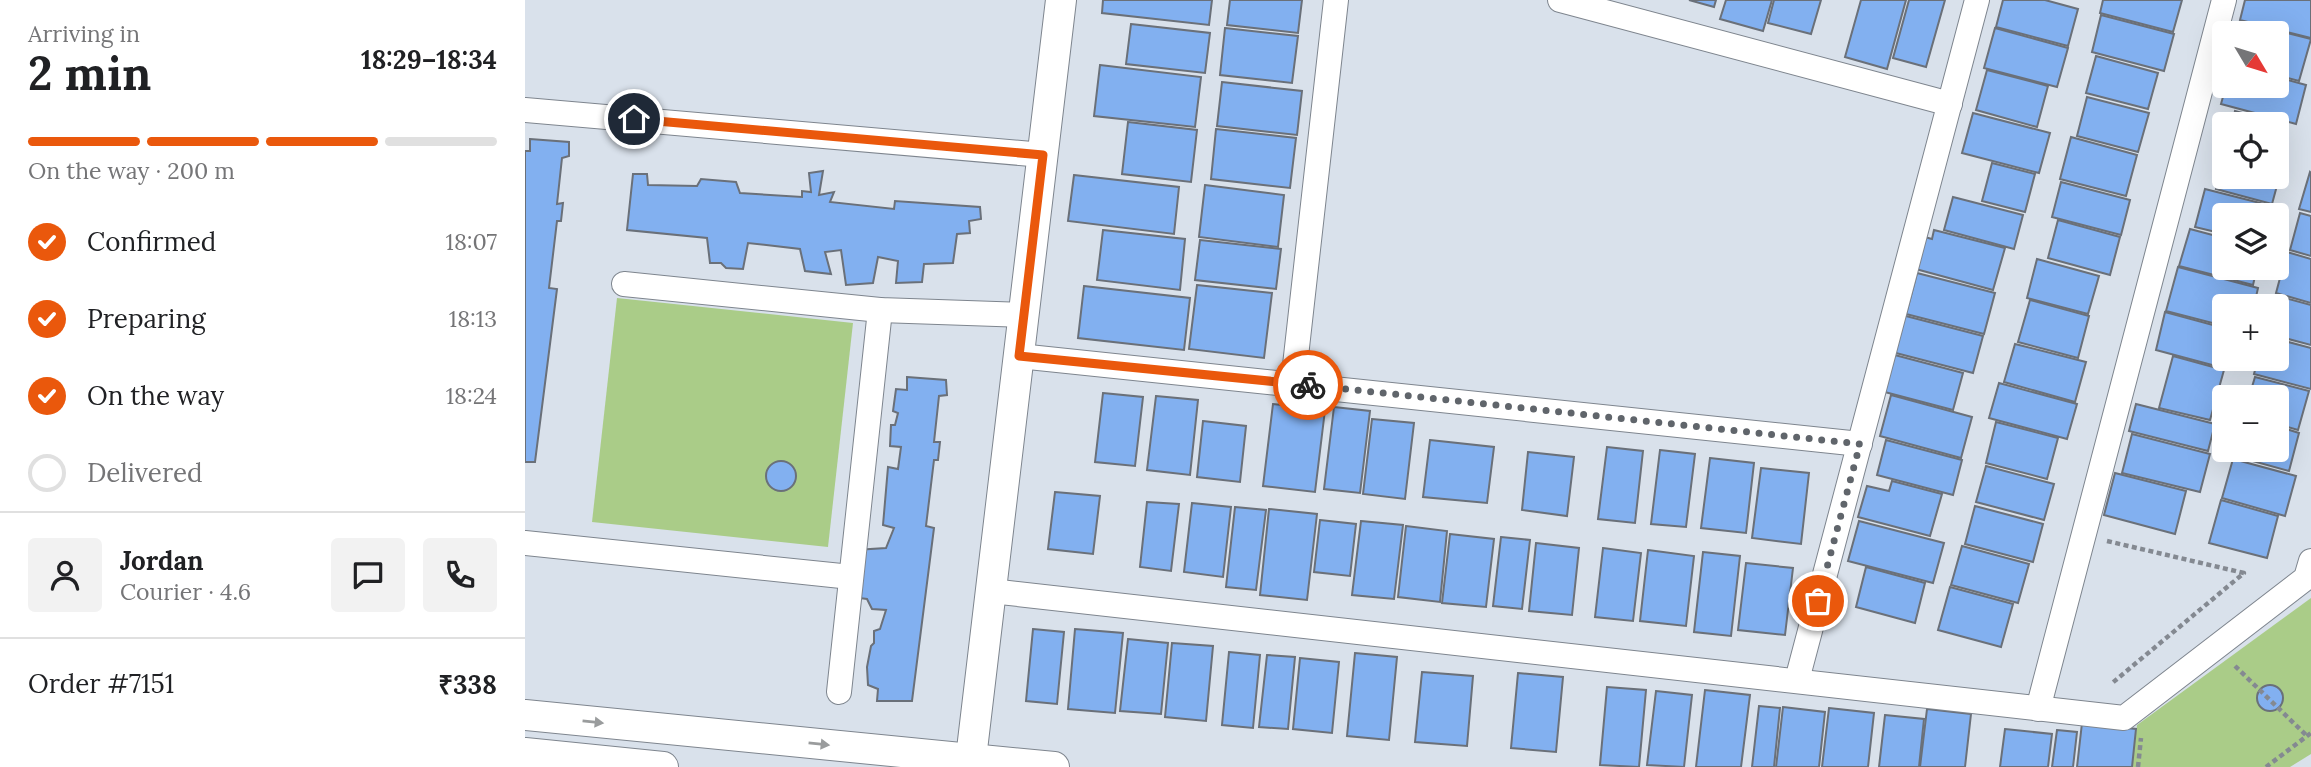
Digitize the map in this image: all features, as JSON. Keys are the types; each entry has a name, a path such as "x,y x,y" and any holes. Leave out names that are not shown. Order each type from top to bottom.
{"street":[{"path":"971,758 1061,0"},
{"path":"1293,383 1336,0"},
{"path":"1560,0 1950,104"},
{"path":"1797,680 1977,0"},
{"path":"2038,709 2224,0"},
{"path":"525,110 1043,155"},
{"path":"624,284 880,310 1024,315"},
{"path":"839,692 880,310"},
{"path":"1019,356 1860,444"},
{"path":"525,543 851,577"},
{"path":"991,591 2124,719 2306,578 2311,561"},
{"path":"525,715 1054,767"},
{"path":"525,753 663,767"}],"path":[{"path":"2106,541 2244,573 2111,684"},
{"path":"2234,665 2309,734 2266,767"}],"green space":[{"path":"617,298 853,323 828,547 592,522"},
{"path":"2311,598 2311,754 2290,767 2132,767 2137,725"}],"building":[{"path":"1103,0 1212,0 1209,25 1102,13"},
{"path":"1230,0 1302,0 1298,33 1227,25"},
{"path":"1689,0 1716,0 1714,7"},
{"path":"1726,0 1772,0 1763,31 1720,19"},
{"path":"1774,0 1821,0 1811,34 1768,23"},
{"path":"1861,0 1906,0 1887,69 1845,57"},
{"path":"1909,0 1945,0 1926,67 1893,58"},
{"path":"2003,0 2045,0 2078,9 2068,46 1996,27"},
{"path":"2103,0 2182,0 2173,32 2100,13"},
{"path":"2245,0 2311,0 2311,38 2289,32 2289,21 2240,20"},
{"path":"2101,15 2174,34 2164,71 2092,52"},
{"path":"1131,24 1210,33 1205,73 1126,64"},
{"path":"1225,28 1298,36 1292,83 1220,75"},
{"path":"1995,28 2068,48 2057,87 1984,68"},
{"path":"2289,34 2311,39 2299,81 2289,78"},
{"path":"2096,56 2158,73 2148,109 2086,93"},
{"path":"1100,65 1201,77 1195,127 1094,116"},
{"path":"1987,70 2048,86 2037,127 1976,110"},
{"path":"2289,80 2306,85 2296,124 2289,122 2289,112 2251,112 2221,104 2223,98 2289,98"},
{"path":"1222,82 1302,91 1297,135 1217,126"},
{"path":"2087,97 2149,113 2138,152 2077,136"},
{"path":"1973,113 2050,133 2039,173 1962,153"},
{"path":"1128,122 1197,130 1191,182 1122,174"},
{"path":"1216,129 1296,138 1290,188 1211,179"},
{"path":"2071,137 2137,155 2126,196 2060,179"},
{"path":"530,139 569,142 569,156 562,158 557,204 563,203 561,221 557,221 549,288 557,289 535,462 525,462 525,151 530,151"},
{"path":"1992,163 2035,174 2025,212 1982,201"},
{"path":"823,171 819,195 834,192 830,202 894,209 895,201 980,207 981,219 969,221 970,233 957,234 953,263 924,264 922,282 896,283 898,261 878,257 873,283 846,285 841,250 825,252 831,274 805,271 800,249 748,243 743,269 726,268 721,263 710,263 707,238 627,230 633,174 647,174 648,185 697,186 701,179 736,182 740,193 802,197 802,191 811,192 809,173"},
{"path":"2311,173 2311,212 2299,209"},
{"path":"1074,175 1179,187 1174,234 1068,221"},
{"path":"2061,182 2130,200 2121,235 2052,217"},
{"path":"1205,185 1284,195 1278,247 1199,237"},
{"path":"2205,189 2260,203 2212,203 2212,231 2195,227"},
{"path":"2216,189 2276,189 2272,203"},
{"path":"1953,197 2023,215 2014,249 1944,230"},
{"path":"2300,213 2311,216 2311,256 2290,250"},
{"path":"2058,220 2120,237 2110,275 2048,258"},
{"path":"2190,229 2212,235 2212,274 2179,266"},
{"path":"1103,230 1185,239 1180,290 1097,280"},
{"path":"1934,230 2005,248 1993,290 1912,268 1921,236 1932,239"},
{"path":"1200,240 1281,249 1276,289 1195,280"},
{"path":"2289,253 2311,259 2311,303 2289,297 2289,294 2276,293 2279,280 2289,280"},
{"path":"2037,259 2099,276 2088,314 2027,298"},
{"path":"2178,267 2212,276 2212,280 2228,280 2258,288 2257,294 2212,294 2212,323 2166,311"},
{"path":"1917,273 1995,293 1984,334 1906,314"},
{"path":"2234,280 2254,280 2253,285"},
{"path":"1197,285 1272,293 1264,358 1189,349"},
{"path":"1084,286 1190,298 1184,350 1078,338"},
{"path":"2289,299 2311,305 2311,345 2289,339"},
{"path":"2030,300 2089,316 2078,358 2018,342"},
{"path":"2165,312 2212,325 2212,365 2156,350"},
{"path":"1902,315 1983,336 1973,373 1892,352"},
{"path":"2289,342 2311,348 2311,389 2254,374 2255,371 2289,371"},
{"path":"2015,344 2086,362 2075,402 2004,382"},
{"path":"1891,354 1963,373 1953,410 1881,391"},
{"path":"2173,356 2212,367 2212,371 2224,371 2220,385 2212,385 2210,420 2159,408"},
{"path":"907,377 946,380 947,395 939,396 934,442 940,442 938,460 934,460 926,526 934,528 912,701 877,701 878,689 868,685 867,667 874,643 874,631 880,629 886,610 872,609 867,599 851,597 855,550 886,548 894,528 883,525 888,467 898,469 901,447 890,446 891,425 895,425 898,413 893,411 896,389 907,390"},
{"path":"2255,377 2286,385 2253,385"},
{"path":"1999,383 2077,404 2067,439 1989,418"},
{"path":"2289,386 2309,391 2298,430 2289,427"},
{"path":"1103,393 1143,397 1135,466 1095,462"},
{"path":"1891,395 1972,417 1961,458 1880,436"},
{"path":"1156,396 1198,400 1190,475 1147,470"},
{"path":"1273,404 1325,410 1315,492 1263,486"},
{"path":"2136,404 2212,423 2208,451 2129,431"},
{"path":"1334,407 1370,411 1360,493 1324,489"},
{"path":"1372,419 1414,423 1405,499 1363,494"},
{"path":"1203,421 1246,426 1240,482 1197,477"},
{"path":"1996,422 2058,438 2047,479 1986,463"},
{"path":"2289,430 2299,433 2289,471 2256,462 2289,462"},
{"path":"2132,434 2210,454 2200,492 2122,473"},
{"path":"1430,440 1494,447 1487,503 1423,497"},
{"path":"1886,440 1962,460 1953,495 1877,475"},
{"path":"1607,447 1643,451 1635,523 1598,519"},
{"path":"1660,450 1695,454 1686,527 1651,524"},
{"path":"1528,452 1574,457 1567,516 1522,510"},
{"path":"1710,458 1754,463 1746,533 1701,528"},
{"path":"781,461 792,465 796,476 792,487 781,491 770,487 766,476 770,465"},
{"path":"2232,462 2244,462 2296,476 2285,516 2222,498"},
{"path":"1986,466 2054,484 2044,520 1976,502"},
{"path":"1761,468 1809,473 1801,544 1752,538"},
{"path":"2115,473 2186,491 2175,534 2104,515"},
{"path":"1892,481 1942,494 1930,536 1858,517 1867,486 1889,491"},
{"path":"1055,492 1100,496 1093,554 1048,549"},
{"path":"2221,500 2278,516 2267,558 2209,543"},
{"path":"1147,502 1179,504 1171,571 1140,567"},
{"path":"1192,503 1231,507 1223,577 1184,572"},
{"path":"1975,506 2043,524 2033,562 1965,544"},
{"path":"1235,507 1266,510 1256,590 1226,587"},
{"path":"1269,509 1317,514 1307,600 1260,595"},
{"path":"1320,520 1356,524 1350,576 1314,572"},
{"path":"1361,521 1403,525 1394,599 1352,595"},
{"path":"1859,521 1944,543 1933,583 1848,561"},
{"path":"1406,526 1447,531 1440,602 1398,597"},
{"path":"1450,534 1494,539 1486,607 1442,603"},
{"path":"1501,537 1530,540 1522,609 1493,606"},
{"path":"1536,543 1579,548 1572,615 1529,611"},
{"path":"1962,546 2029,564 2018,603 1951,585"},
{"path":"1603,548 1641,553 1633,621 1595,617"},
{"path":"1648,550 1694,556 1686,626 1640,621"},
{"path":"1703,552 1740,556 1731,636 1694,632"},
{"path":"1746,563 1793,568 1785,635 1738,630"},
{"path":"1866,567 1925,583 1915,623 1856,607"},
{"path":"1950,587 2013,604 2001,647 1938,630"},
{"path":"1033,629 1064,632 1057,704 1026,701"},
{"path":"1075,629 1123,633 1115,713 1068,709"},
{"path":"1128,639 1168,643 1161,714 1120,711"},
{"path":"1172,643 1213,646 1206,721 1165,717"},
{"path":"1229,652 1260,655 1253,728 1222,725"},
{"path":"1355,653 1397,657 1389,740 1347,736"},
{"path":"1267,655 1295,657 1288,729 1259,727"},
{"path":"1300,658 1339,662 1332,733 1293,729"},
{"path":"1422,672 1473,676 1467,746 1415,742"},
{"path":"1518,673 1563,677 1556,752 1511,748"},
{"path":"2270,685 2279,689 2283,698 2279,707 2270,711 2261,707 2257,698 2261,689"},
{"path":"1607,687 1646,690 1639,767 1600,765"},
{"path":"1705,690 1750,695 1741,767 1696,767"},
{"path":"1656,691 1692,695 1684,767 1647,765"},
{"path":"1759,706 1780,708 1774,767 1752,767"},
{"path":"1783,707 1825,712 1819,767 1776,767"},
{"path":"1829,708 1874,713 1868,767 1822,767"},
{"path":"1927,709 1971,714 1965,767 1920,767"},
{"path":"1885,715 1924,719 1919,767 1879,767"},
{"path":"2082,723 2136,729 2132,767 2077,767"},
{"path":"2005,729 2052,734 2048,767 2000,767"},
{"path":"2057,730 2077,732 2073,767 2052,767"}],"way so far":[{"path":"1308,385 1860,444 1818,601"}],"route":[{"path":"634,119 1043,155 1019,356 1308,385"}]}
